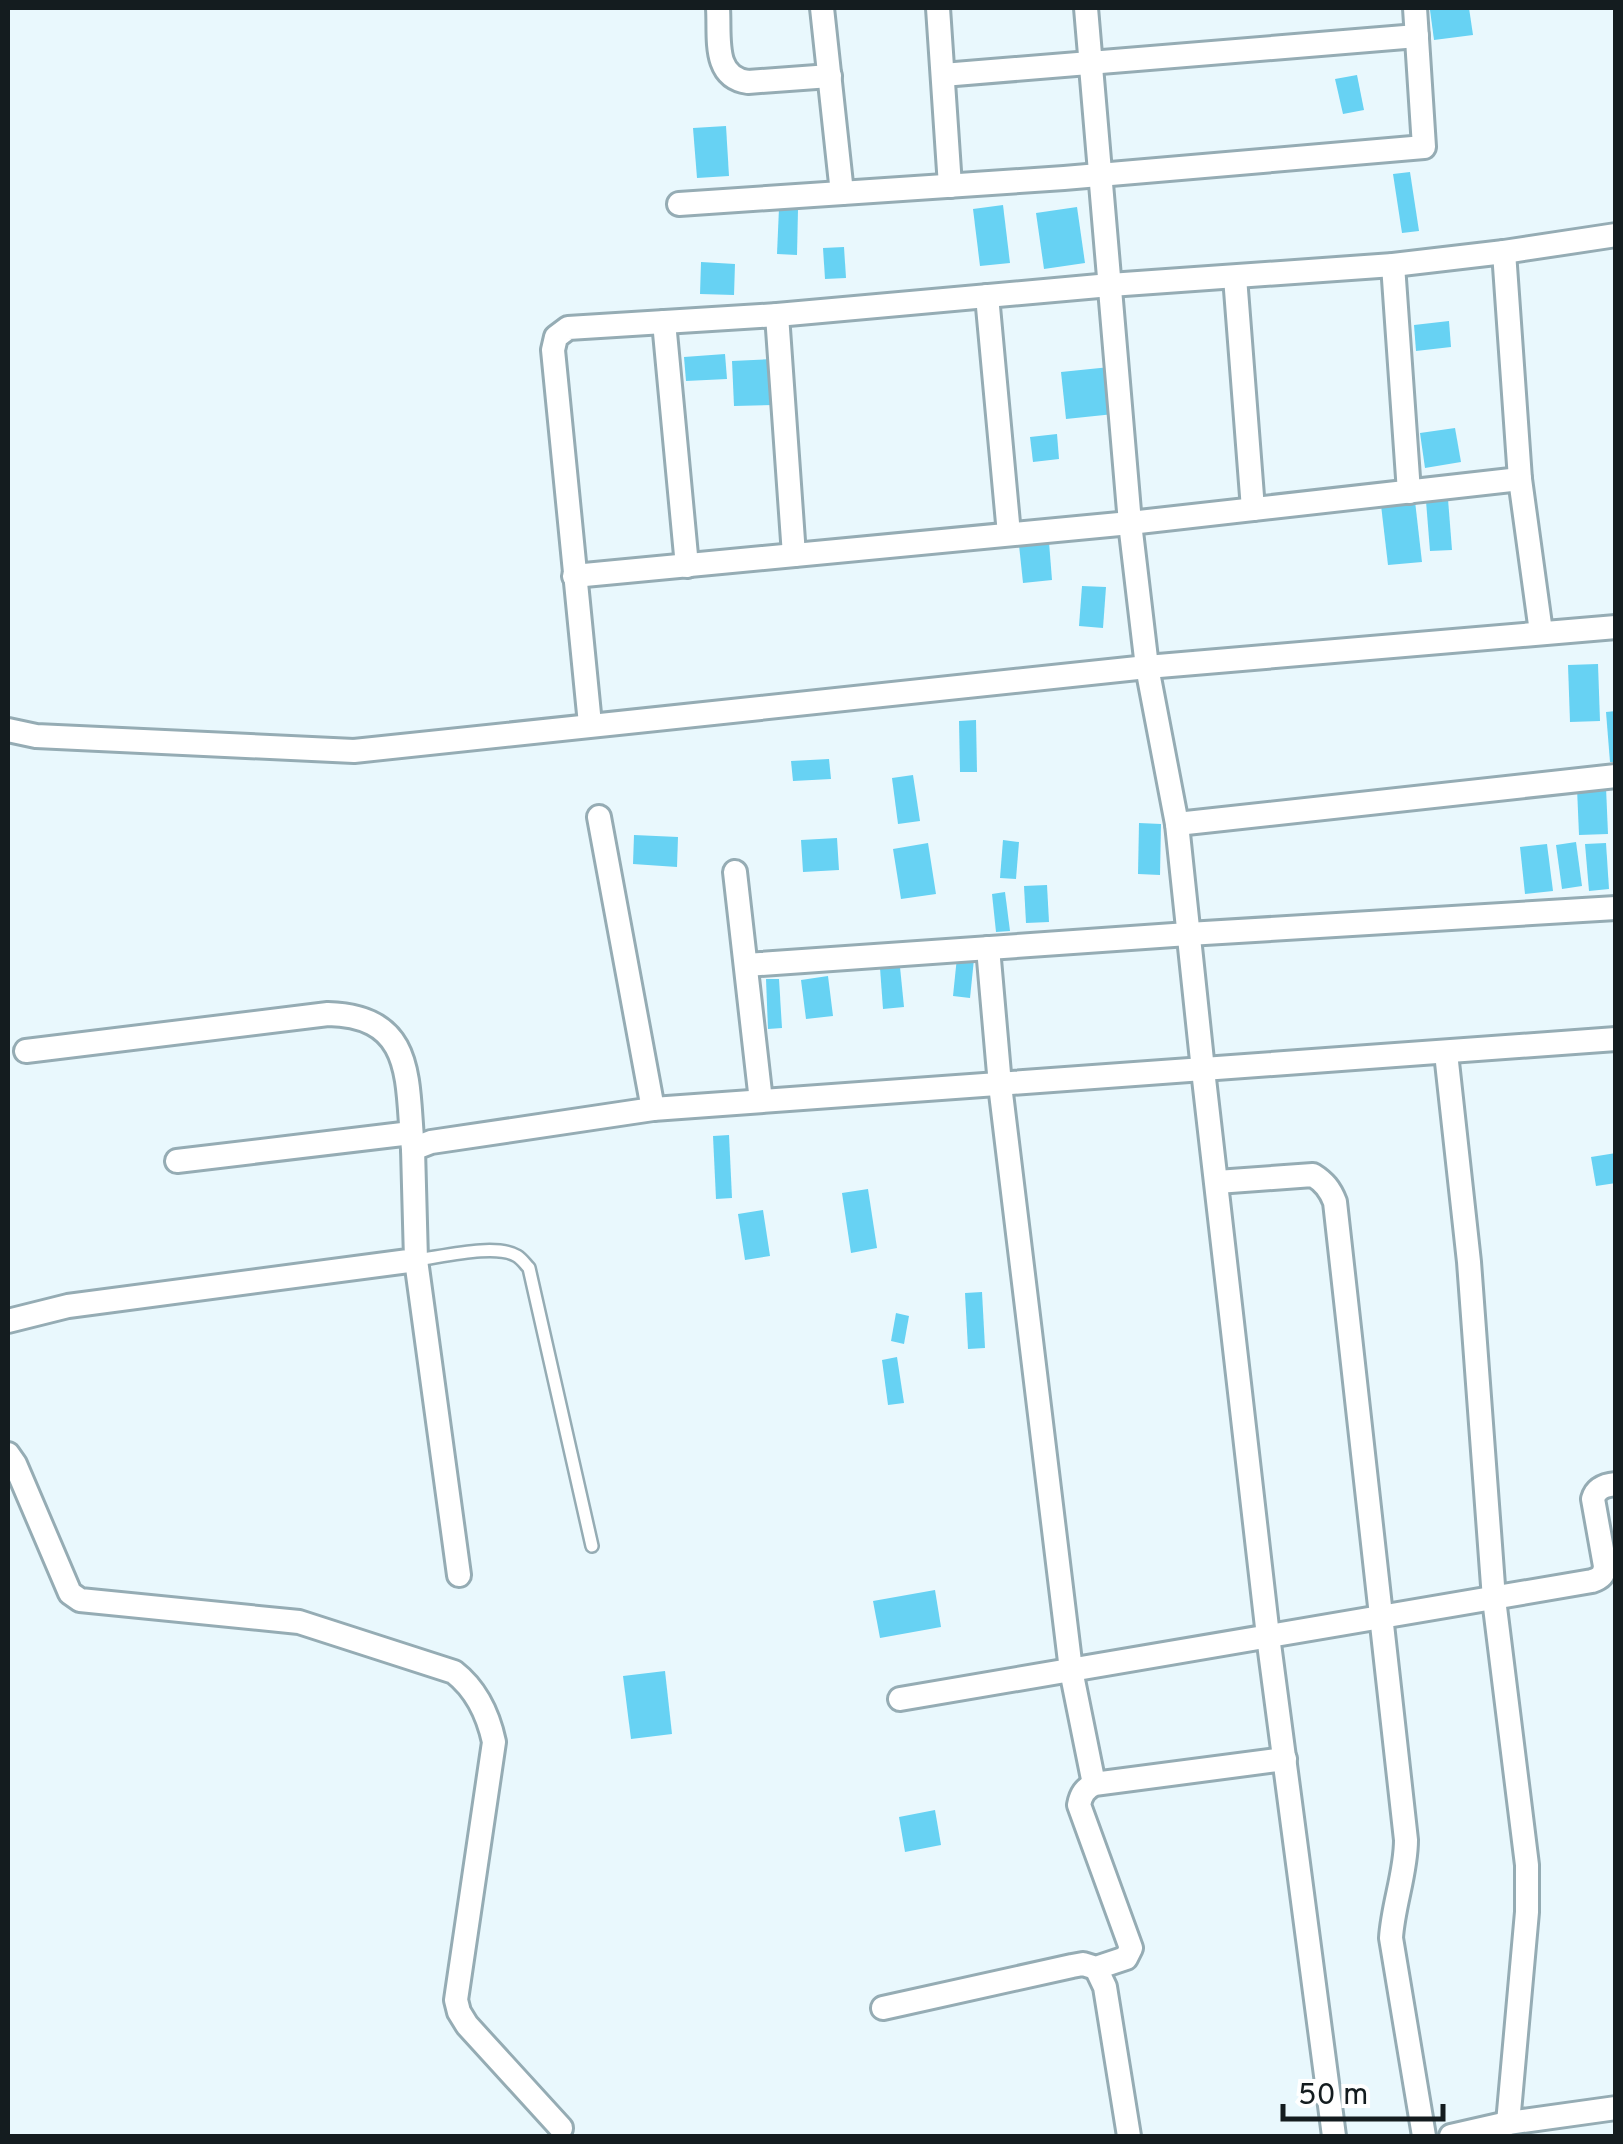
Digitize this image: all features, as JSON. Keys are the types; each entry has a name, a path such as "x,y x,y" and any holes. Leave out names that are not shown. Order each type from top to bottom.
{"street":[{"path":"718,8 722,64 736,80 830,76"},
{"path":"822,8 842,193"},
{"path":"938,8 950,186"},
{"path":"1086,8 1130,523 1147,668 1177,824 1268,1636 1334,2136"},
{"path":"679,204 1101,175 1424,147 1416,8"},
{"path":"943,75 1417,36"},
{"path":"590,724 553,350 556,336 568,328 1393,265 1616,235"},
{"path":"1504,252 1520,480 1540,632"},
{"path":"1393,265 1409,492"},
{"path":"1235,276 1253,509"},
{"path":"987,296 1009,534"},
{"path":"777,315 794,555"},
{"path":"664,322 686,566"},
{"path":"574,576 1130,523 1520,480"},
{"path":"8,730 36,736 354,750 1147,668 1616,627"},
{"path":"1177,824 1616,776"},
{"path":"599,816 654,1108"},
{"path":"736,872 761,1102"},
{"path":"746,965 1616,908"},
{"path":"988,948 1000,1084 1070,1670 1094,1784"},
{"path":"26,1051 328,1014 362,1018 386,1033 400,1049 412,1141 416,1260 459,1575"},
{"path":"177,1162 431,1142 654,1108 1616,1039"},
{"path":"1446,1053 1468,1262 1494,1599 1527,1865 1508,2124"},
{"path":"1216,1182 1313,1175 1330,1190 1334,1202 1406,1840 1391,1938 1424,2136"},
{"path":"8,1321 68,1306 416,1260"},
{"path":"8,1454 70,1593 80,1600 299,1622 454,1672 468,1683 490,1722 494,1742 456,2000 467,2024 561,2128"},
{"path":"900,1698 1380,1620 1600,1578 1604,1566 1593,1498 1602,1487 1616,1484"},
{"path":"883,2008 1072,1966 1096,1968 1126,1958 1131,1948 1079,1805 1080,1796 1094,1784 1285,1759"},
{"path":"1096,1968 1105,1987 1129,2136"},
{"path":"1451,2136 1616,2108"}],"lane":[{"path":"416,1260 488,1251 516,1256 529,1268 592,1546"}],"building":[{"path":"1469,8 1473,35 1434,40 1430,10"},
{"path":"1357,75 1364,110 1343,114 1335,79"},
{"path":"726,126 729,176 697,178 693,128"},
{"path":"1410,172 1419,231 1402,233 1393,174"},
{"path":"1003,205 1010,263 980,266 973,209"},
{"path":"1077,207 1085,263 1044,269 1036,213"},
{"path":"779,208 798,209 797,255 777,254"},
{"path":"844,247 846,278 825,279 823,248"},
{"path":"701,262 735,264 734,295 700,294"},
{"path":"1449,321 1451,347 1416,351 1414,325"},
{"path":"725,354 727,379 686,381 684,357"},
{"path":"772,359 774,405 734,406 732,361"},
{"path":"1110,367 1114,414 1066,419 1061,372"},
{"path":"1455,428 1461,462 1425,468 1420,433"},
{"path":"1057,434 1059,459 1033,462 1030,437"},
{"path":"1448,499 1452,550 1430,551 1426,501"},
{"path":"1415,501 1422,562 1388,565 1381,505"},
{"path":"1049,542 1052,580 1023,583 1019,545"},
{"path":"1082,586 1106,587 1103,628 1079,626"},
{"path":"1598,664 1600,721 1570,722 1568,665"},
{"path":"1616,711 1616,762 1610,762 1606,712"},
{"path":"976,720 977,772 960,772 959,721"},
{"path":"829,759 831,779 793,781 791,761"},
{"path":"913,775 920,821 898,824 892,778"},
{"path":"1606,787 1608,834 1579,835 1577,788"},
{"path":"1139,823 1161,824 1160,875 1138,874"},
{"path":"634,835 678,837 677,867 633,864"},
{"path":"837,838 839,870 803,872 801,840"},
{"path":"1003,840 1019,842 1016,879 1000,878"},
{"path":"1576,842 1582,886 1562,889 1556,845"},
{"path":"928,843 936,894 901,899 893,849"},
{"path":"1606,843 1609,889 1589,891 1585,844"},
{"path":"1547,844 1553,891 1525,894 1520,847"},
{"path":"1047,885 1049,922 1026,923 1024,886"},
{"path":"1005,892 1010,931 996,932 992,894"},
{"path":"957,957 974,959 970,998 953,996"},
{"path":"900,967 904,1007 883,1009 880,968"},
{"path":"828,976 833,1016 806,1019 801,980"},
{"path":"766,979 779,979 782,1028 768,1029"},
{"path":"729,1135 732,1198 716,1199 713,1136"},
{"path":"1616,1153 1616,1183 1596,1186 1591,1157"},
{"path":"868,1189 877,1248 851,1253 842,1193"},
{"path":"763,1210 770,1256 745,1260 738,1214"},
{"path":"982,1292 985,1348 968,1349 965,1293"},
{"path":"896,1313 909,1316 904,1344 891,1341"},
{"path":"897,1357 904,1403 888,1405 882,1360"},
{"path":"935,1590 941,1627 880,1638 873,1601"},
{"path":"665,1671 672,1734 631,1739 623,1676"},
{"path":"935,1810 941,1845 905,1852 899,1817"}]}
